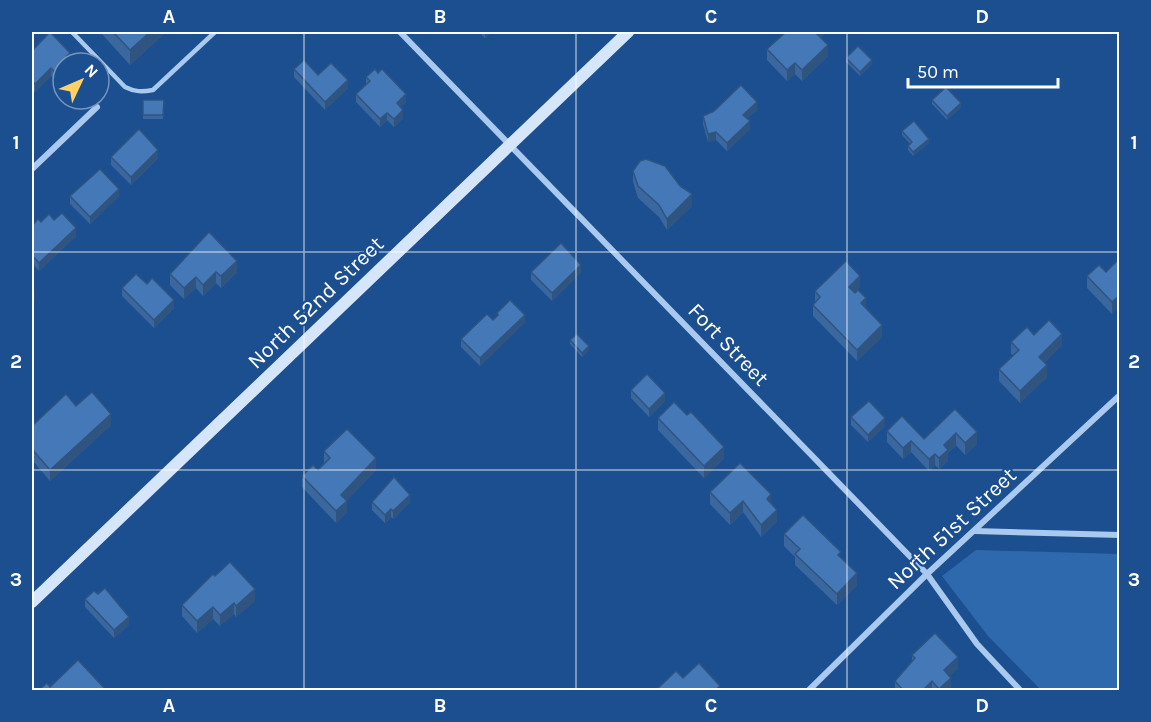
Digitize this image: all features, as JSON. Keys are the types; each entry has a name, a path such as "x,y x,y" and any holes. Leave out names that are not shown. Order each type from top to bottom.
{"main road":[{"name":"North 52nd Street","path":"32,602 628,32"}],"street":[{"name":"Fort Street","path":"400,32 927,574 977,644 1020,690"},
{"path":"32,170 93,111"},
{"name":"North 51st Street","path":"809,690 927,574 1119,395"},
{"path":"975,531 1119,535"}],"lane":[{"path":"72,32 125,87 134,92 153,90 215,32"}],"shaded area":[{"path":"976,550 1119,554 1119,690 1041,690 988,636 942,576"}],"building":[{"path":"50,32 68,51 51,51 51,68 35,84 32,81 32,51"},
{"path":"113,32 150,32 130,50"},
{"path":"786,32 815,32 828,45 802,70 795,63 787,70 767,49"},
{"path":"858,46 872,60 860,72 846,58"},
{"path":"304,60 318,75 331,63 348,80 325,102 294,69"},
{"path":"375,69 378,73 382,69 406,94 397,103 403,110 394,119 387,113 380,119 356,94 370,81 366,77"},
{"path":"741,85 757,102 743,115 750,121 727,143 716,132 708,134 703,116 714,111"},
{"path":"946,87 961,103 947,116 932,100"},
{"path":"143,100 164,100 163,115 143,115"},
{"path":"914,121 929,139 913,152 908,146 912,142 902,131"},
{"path":"139,129 158,150 131,177 111,157"},
{"path":"646,159 665,166 680,186 692,194 667,219 659,205 638,186 633,171 640,161"},
{"path":"100,169 119,189 90,217 70,196"},
{"path":"62,213 76,228 39,263 32,255 32,226 38,219 41,222 49,214 54,220"},
{"path":"209,232 237,261 221,276 216,272 203,285 196,277 184,288 170,274"},
{"path":"561,243 581,265 552,293 531,272"},
{"path":"1119,259 1119,296 1112,302 1087,276 1099,265 1106,272"},
{"path":"846,261 860,276 849,287 855,293 858,290 866,298 861,303 882,325 857,350 813,305 820,297 815,291"},
{"path":"136,274 147,284 152,278 174,300 154,320 122,288"},
{"path":"510,300 525,315 480,358 461,339 487,314 493,320"},
{"path":"1049,320 1062,334 1039,357 1047,365 1020,391 999,369 1019,350 1011,342 1027,327 1034,335"},
{"path":"577,334 589,346 582,353 570,340"},
{"path":"647,374 665,393 649,409 631,390"},
{"path":"92,392 111,414 50,470 32,449 32,426 66,394 76,406"},
{"path":"869,401 885,418 868,435 851,417"},
{"path":"674,402 687,415 691,412 724,447 704,466 658,418"},
{"path":"955,409 977,432 965,443 956,433 944,445 948,450 939,458 935,454 929,459 911,441 903,448 887,431 902,416 924,439"},
{"path":"347,429 376,458 341,495 347,501 336,511 302,476 313,465 318,470 330,458 324,451"},
{"path":"740,463 771,494 767,499 777,510 761,525 743,501 730,513 710,492"},
{"path":"394,477 410,495 393,511 391,509 385,515 372,502"},
{"path":"803,515 841,552 838,555 857,573 837,594 795,554 800,549 784,534"},
{"path":"230,562 255,589 236,606 234,603 220,615 213,607 197,621 182,605 213,574 215,576"},
{"path":"105,588 129,617 114,630 85,599 94,591 98,594"},
{"path":"935,633 958,657 944,670 951,678 939,689 932,681 923,690 903,690 895,681 915,658 912,655"},
{"path":"78,660 106,690 39,690 47,683 50,687"},
{"path":"699,663 720,686 715,690 656,690 676,671 683,678"}]}
